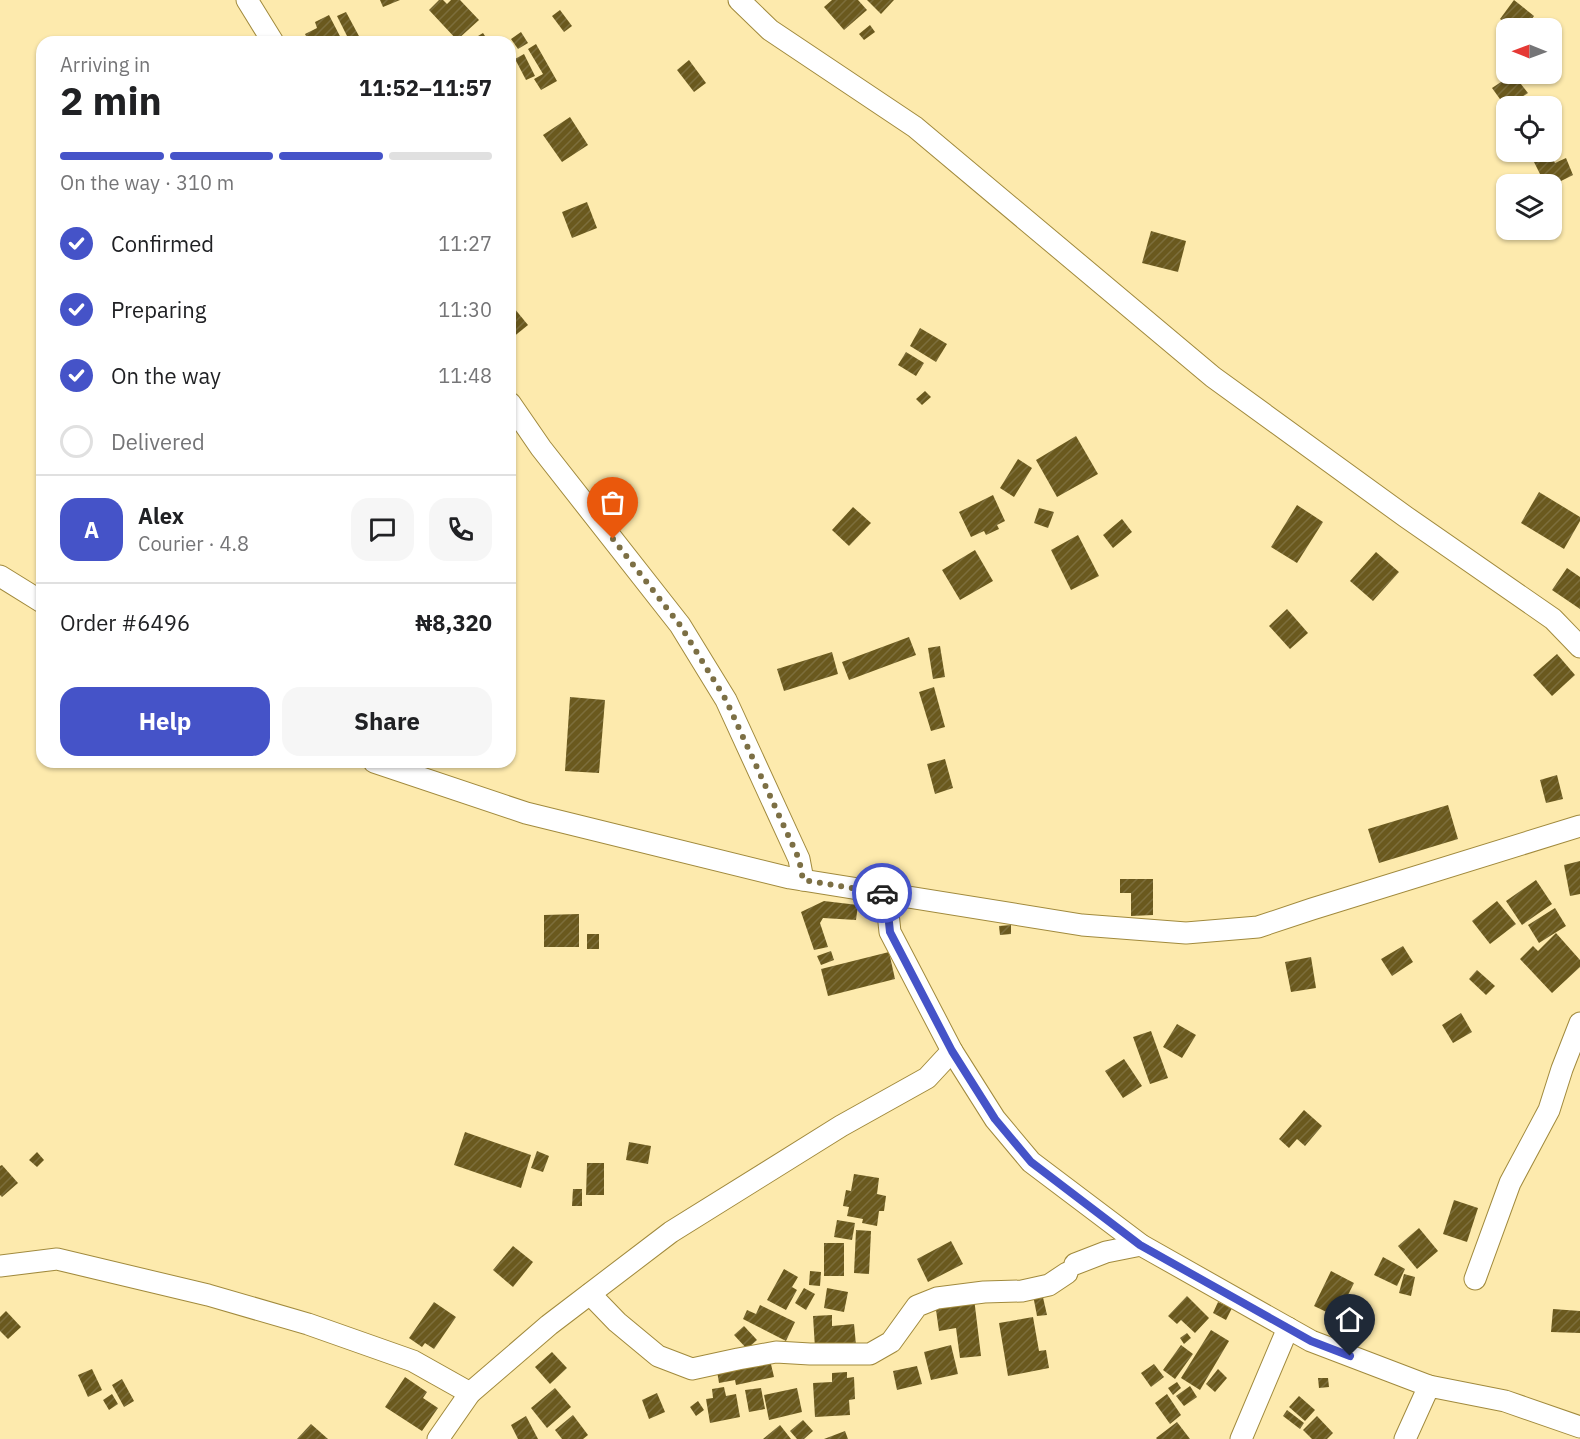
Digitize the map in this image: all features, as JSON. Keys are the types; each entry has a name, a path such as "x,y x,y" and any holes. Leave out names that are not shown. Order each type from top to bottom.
{"street":[{"path":"247,0 269,36"},
{"path":"739,0 770,30 915,127 1213,377 1406,517 1553,619 1580,647"},
{"path":"516,412 541,448 680,625 726,700 799,859 803,880"},
{"path":"0,576 36,598"},
{"path":"392,768 526,813 803,880 1093,926 1186,933 1258,927 1580,826"},
{"path":"886,894 890,932 952,1051 995,1119 1031,1162 1140,1245 1311,1341 1429,1386 1505,1401 1580,1426"},
{"path":"1475,1279 1510,1183 1549,1110 1580,1023"},
{"path":"438,1439 470,1393 549,1325 671,1232 841,1126 927,1078 952,1051"},
{"path":"590,1294 617,1322 658,1356 692,1369 776,1353 870,1354 891,1342 917,1306 937,1298 984,1292 1022,1291 1048,1285 1071,1268 1106,1252 1140,1245"},
{"path":"0,1266 57,1260 208,1295 308,1324 413,1361 470,1393"},
{"path":"1241,1439 1288,1328"},
{"path":"1405,1439 1429,1386"}],"building":[{"path":"380,0 400,0 383,7"},
{"path":"439,0 447,4 451,0 460,0 479,20 461,36 453,36 429,10"},
{"path":"832,0 858,0 867,10 844,30 824,7"},
{"path":"867,0 894,0 881,14"},
{"path":"1514,0 1534,16 1532,18 1501,18"},
{"path":"560,10 572,26 564,32 552,16"},
{"path":"346,12 359,36 347,36 337,16"},
{"path":"329,15 340,36 306,36 305,34 317,28 315,22"},
{"path":"870,25 875,32 864,40 859,34"},
{"path":"521,32 528,43 518,49 515,36"},
{"path":"536,44 557,81 541,90 534,79 543,74 528,49"},
{"path":"524,54 535,76 526,80 516,58"},
{"path":"689,60 706,83 694,92 677,70"},
{"path":"1498,84 1521,84 1528,93 1524,96 1498,96 1492,88"},
{"path":"570,117 588,145 562,162 543,135"},
{"path":"1566,158 1573,175 1562,180 1562,174 1540,174 1534,162 1555,163 1562,162"},
{"path":"587,202 597,228 572,238 562,212"},
{"path":"1151,231 1186,241 1178,272 1142,263"},
{"path":"516,310 528,325 516,335"},
{"path":"920,328 947,344 936,362 910,346"},
{"path":"906,352 924,363 916,376 898,365"},
{"path":"925,391 931,397 922,405 916,399"},
{"path":"1076,436 1098,474 1057,497 1036,460"},
{"path":"1018,459 1032,468 1014,497 1000,488"},
{"path":"1539,492 1580,517 1564,549 1521,523"},
{"path":"993,495 1005,521 997,525 999,529 986,535 984,531 971,537 959,512"},
{"path":"1297,505 1323,522 1297,563 1271,547"},
{"path":"853,507 871,523 849,546 832,530"},
{"path":"1039,508 1054,512 1048,528 1034,523"},
{"path":"1122,519 1132,532 1113,548 1103,535"},
{"path":"1078,535 1099,576 1071,590 1051,550"},
{"path":"975,550 993,581 960,600 942,570"},
{"path":"1376,552 1399,572 1373,601 1350,581"},
{"path":"1567,568 1580,577 1580,609 1552,590"},
{"path":"1287,609 1308,633 1290,649 1269,626"},
{"path":"909,637 916,655 849,680 842,662"},
{"path":"940,646 945,677 933,679 928,648"},
{"path":"832,652 838,674 784,691 777,669"},
{"path":"1557,654 1575,675 1552,696 1533,675"},
{"path":"934,687 945,727 931,731 919,692"},
{"path":"570,697 605,700 599,773 565,771"},
{"path":"945,759 953,788 935,794 927,764"},
{"path":"1557,775 1563,799 1546,803 1540,780"},
{"path":"1448,805 1458,839 1379,863 1368,829"},
{"path":"1580,861 1580,894 1570,896 1564,865"},
{"path":"1120,879 1153,879 1153,915 1131,916 1131,893 1120,893"},
{"path":"1536,880 1552,904 1522,925 1506,901"},
{"path":"824,901 858,905 856,920 823,918 820,923 828,947 814,950 801,912"},
{"path":"1497,901 1516,924 1490,944 1472,921"},
{"path":"1555,908 1566,926 1539,943 1528,925"},
{"path":"579,914 579,947 544,947 544,915"},
{"path":"1011,925 1011,934 1000,935 999,926"},
{"path":"1556,933 1580,960 1580,967 1552,993 1520,959 1533,946 1538,951"},
{"path":"587,934 599,934 599,949 587,949"},
{"path":"1403,946 1413,962 1392,976 1381,959"},
{"path":"831,951 834,960 821,965 817,956"},
{"path":"889,952 895,979 828,996 821,969"},
{"path":"1311,957 1316,988 1291,992 1285,962"},
{"path":"1477,970 1495,986 1486,995 1469,979"},
{"path":"1461,1013 1472,1032 1453,1043 1442,1025"},
{"path":"1177,1024 1196,1035 1182,1058 1163,1047"},
{"path":"1151,1031 1168,1078 1150,1084 1133,1037"},
{"path":"1124,1059 1142,1086 1123,1098 1105,1071"},
{"path":"1304,1110 1322,1126 1305,1146 1297,1139 1289,1148 1279,1139"},
{"path":"465,1132 531,1155 521,1188 454,1165"},
{"path":"629,1142 651,1146 648,1164 626,1160"},
{"path":"537,1151 549,1156 543,1172 531,1168"},
{"path":"37,1152 44,1160 37,1167 29,1160"},
{"path":"587,1163 604,1163 604,1195 586,1195"},
{"path":"2,1165 18,1183 2,1197 0,1195 0,1166"},
{"path":"854,1174 879,1178 877,1194 886,1196 884,1211 879,1211 877,1226 862,1223 863,1219 847,1216 849,1207 843,1206 846,1190 851,1191"},
{"path":"573,1189 582,1189 582,1206 572,1206"},
{"path":"1454,1200 1478,1208 1467,1242 1443,1234"},
{"path":"837,1220 855,1223 852,1240 834,1237"},
{"path":"1419,1228 1438,1251 1417,1269 1398,1246"},
{"path":"856,1230 871,1231 869,1274 854,1273"},
{"path":"951,1241 963,1264 928,1282 917,1259"},
{"path":"824,1243 844,1243 844,1276 824,1276"},
{"path":"513,1246 533,1262 513,1287 493,1270"},
{"path":"1383,1257 1405,1269 1397,1286 1374,1275"},
{"path":"784,1269 798,1277 792,1287 797,1290 786,1310 767,1300"},
{"path":"810,1271 821,1272 820,1286 809,1285"},
{"path":"1331,1271 1354,1283 1337,1317 1314,1306"},
{"path":"1404,1274 1415,1277 1411,1296 1399,1293"},
{"path":"804,1288 815,1294 806,1310 795,1303"},
{"path":"827,1288 848,1292 844,1312 824,1308"},
{"path":"1042,1293 1047,1315 1037,1316 1033,1295"},
{"path":"1187,1296 1209,1318 1195,1333 1181,1320 1177,1324 1168,1316"},
{"path":"974,1298 981,1356 960,1358 956,1328 939,1331 935,1303"},
{"path":"434,1302 456,1317 434,1349 425,1343 422,1347 409,1338"},
{"path":"1218,1302 1232,1308 1226,1320 1213,1313"},
{"path":"760,1305 795,1322 786,1341 743,1319 747,1310 756,1314"},
{"path":"1553,1309 1580,1311 1580,1333 1551,1332"},
{"path":"6,1311 21,1327 8,1339 0,1331 0,1317"},
{"path":"832,1315 832,1326 854,1324 856,1345 815,1348 813,1316"},
{"path":"1033,1317 1039,1351 1046,1350 1049,1368 1008,1376 999,1323"},
{"path":"744,1326 757,1340 747,1349 734,1335"},
{"path":"1211,1330 1229,1341 1200,1390 1181,1378"},
{"path":"1187,1333 1191,1338 1184,1344 1180,1338"},
{"path":"951,1345 958,1374 931,1380 924,1352"},
{"path":"1181,1345 1193,1354 1175,1379 1163,1370"},
{"path":"552,1352 567,1368 550,1384 535,1367"},
{"path":"770,1360 774,1377 736,1385 735,1380 719,1383 717,1371"},
{"path":"1154,1364 1164,1377 1151,1387 1141,1373"},
{"path":"917,1366 922,1384 897,1390 893,1371"},
{"path":"92,1369 102,1390 88,1397 78,1375"},
{"path":"1218,1369 1227,1378 1215,1392 1206,1384"},
{"path":"847,1372 847,1378 854,1377 855,1399 849,1400 850,1415 815,1417 813,1383 832,1382 832,1373"},
{"path":"405,1377 427,1392 423,1398 438,1408 422,1431 385,1407"},
{"path":"1318,1378 1328,1378 1329,1387 1319,1388"},
{"path":"122,1379 134,1401 124,1407 112,1385"},
{"path":"1177,1382 1181,1388 1173,1395 1168,1388"},
{"path":"1190,1386 1197,1397 1184,1406 1176,1396"},
{"path":"724,1387 726,1396 736,1394 740,1417 710,1423 706,1399 713,1398 712,1389"},
{"path":"555,1388 571,1407 547,1428 531,1408"},
{"path":"761,1388 765,1409 749,1412 745,1390"},
{"path":"797,1388 802,1412 769,1420 764,1395"},
{"path":"657,1393 665,1412 649,1419 642,1400"},
{"path":"112,1394 118,1404 109,1410 103,1400"},
{"path":"1167,1394 1181,1415 1170,1424 1155,1403"},
{"path":"1299,1396 1315,1410 1305,1421 1289,1407"},
{"path":"698,1401 704,1410 696,1416 690,1407"},
{"path":"1287,1410 1304,1423 1300,1429 1283,1416"},
{"path":"573,1415 588,1435 583,1439 562,1439 555,1430"},
{"path":"526,1416 538,1439 518,1439 511,1425"},
{"path":"1317,1416 1333,1433 1327,1439 1312,1439 1303,1430"},
{"path":"803,1420 813,1431 804,1439 797,1439 790,1431"},
{"path":"1177,1422 1190,1439 1156,1438"},
{"path":"311,1424 328,1439 297,1439"},
{"path":"780,1425 791,1439 763,1439"},
{"path":"845,1431 848,1439 824,1439"}],"way so far":[{"path":"613,539 680,625 726,700 799,859 803,880 882,893"}],"route":[{"path":"882,893 886,894 890,932 952,1051 995,1119 1031,1162 1140,1245 1311,1341 1350,1356"}]}
